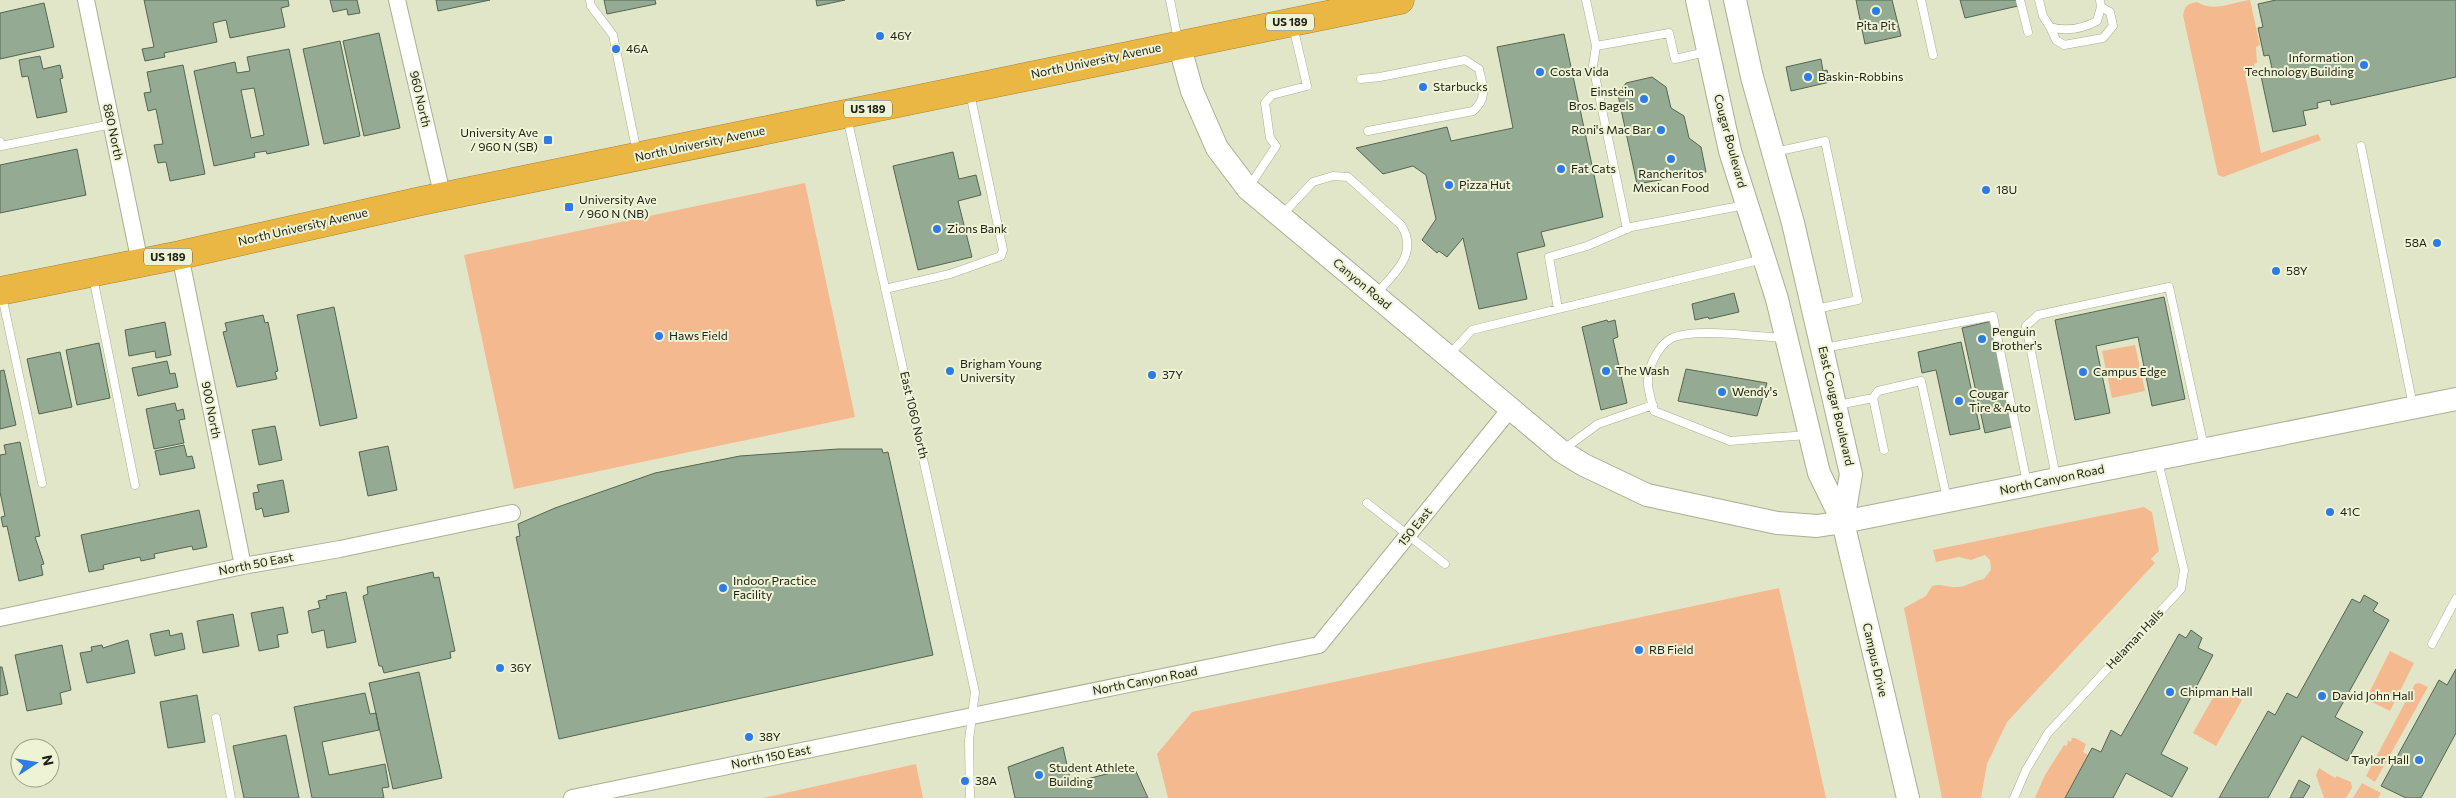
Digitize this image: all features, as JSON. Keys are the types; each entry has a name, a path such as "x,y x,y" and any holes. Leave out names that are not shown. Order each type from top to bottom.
{"highway":[{"name":"North University Avenue","path":"1,291 180,255 421,201 1400,0"}],"main road":[{"name":"Cougar Boulevard","path":"1697,0 1730,151 1767,269"},
{"name":"East Cougar Boulevard","path":"1735,0 1752,77 1814,310 1851,474 1842,522"},
{"name":"Canyon Road","path":"1179,44 1192,91 1217,148 1248,189 1561,451 1593,470 1647,495"},
{"path":"1767,269 1819,473 1842,522"},
{"name":"North Canyon Road","path":"1647,495 1778,523 1817,526 2456,399"},
{"name":"Campus Drive","path":"1842,522 1908,798"}],"street":[{"name":"880 North","path":"86,0 140,263"},
{"name":"960 North","path":"397,0 443,198"},
{"name":"900 North","path":"180,255 243,566"},
{"name":"150 East","path":"1319,646 1510,409"},
{"name":"North 50 East","path":"0,618 243,566 340,549 512,513"},
{"name":"North Canyon Road","path":"970,717 1319,646"},
{"name":"North 150 East","path":"572,798 970,717"}],"lane":[{"path":"590,0 591,6 613,35 638,156"},
{"name":"Canyon Road","path":"1170,0 1179,44"},
{"path":"1586,0 1596,46 1593,66 1627,229"},
{"path":"1921,0 1933,55"},
{"path":"2020,0 2028,32"},
{"path":"2039,0 2043,16 2056,40 2064,45 2092,42 2103,38 2113,26 2110,12 2100,4 2097,21 2086,27 2062,31 2050,27"},
{"path":"1248,189 1276,146 1270,138 1265,102 1272,95 1307,86 1292,22"},
{"path":"1596,46 1669,33 1675,59 1708,52"},
{"path":"1361,79 1465,60 1479,69 1484,95 1481,104 1473,111 1368,131"},
{"path":"885,288 950,274 1002,256 1003,250 994,200 969,88"},
{"name":"East 1060 North","path":"846,114 971,675 974,692 970,717 970,798"},
{"path":"0,142 1,146 112,124"},
{"path":"1773,152 1825,141 1858,300 1814,310"},
{"path":"2361,146 2414,408"},
{"path":"1281,216 1313,182 1333,176 1348,177 1401,224 1406,232 1408,243 1404,261 1375,296"},
{"path":"1558,309 1549,257 1587,246 1627,229 1747,204"},
{"path":"1448,356 1472,330 1558,309 1767,269"},
{"path":"92,273 135,485"},
{"path":"2056,479 2026,326 2038,315 2169,287 2204,450"},
{"path":"1,291 42,483"},
{"path":"1823,348 1993,316 1996,323 2027,485"},
{"path":"1786,338 1696,333 1672,338 1659,351 1651,365 1648,384 1652,404 1654,411 1730,441 1810,435"},
{"path":"1836,406 1873,398 1878,391 1921,381 1948,501"},
{"path":"1873,398 1884,450"},
{"path":"1561,451 1598,424 1652,404"},
{"name":"Helaman Halls","path":"2014,798 2026,770 2048,733 2181,589 2184,570 2158,459"},
{"path":"1367,503 1445,564"},
{"path":"2432,644 2456,599"},
{"path":"216,718 232,798"}],"shaded area":[{"path":"2250,0 2260,45 2256,47 2257,63 2254,64 2255,70 2245,74 2261,153 2318,134 2321,140 2223,177 2218,175 2183,15 2187,6 2191,3 2197,2 2210,7 2217,7"},
{"name":"Haws Field","path":"805,183 855,417 514,489 464,255"},
{"path":"2135,345 2145,391 2112,398 2102,351"},
{"path":"2144,507 2152,512 2159,551 2151,559 2155,563 2007,722 1987,764 1981,798 1942,798 1904,608 1926,596 1932,586 1961,587 1984,579 1991,570 1990,560 1985,555 1971,560 1959,557 1936,562 1933,550"},
{"name":"RB Field","path":"1779,588 1826,798 1168,798 1157,754 1192,712"},
{"path":"2390,651 2414,663 2390,711 2366,699"},
{"path":"2419,683 2428,687 2375,782 2366,776 2415,684"},
{"path":"2219,687 2242,700 2216,746 2193,733"},
{"path":"2071,738 2086,744 2083,752 2088,755 2065,798 2035,798 2045,775 2064,745 2067,746 2068,740 2070,742 2072,740"},
{"path":"916,764 923,798 763,798"},
{"path":"2319,768 2335,778 2337,776 2351,782 2352,788 2346,798 2324,798 2316,775"},
{"path":"2362,783 2381,793 2378,798 2353,798"}],"building":[{"path":"144,0 288,0 289,6 281,8 285,27 230,38 226,20 213,23 217,42 164,53 165,57 145,61 142,49 154,47"},
{"path":"330,0 357,0 360,13 348,15 347,9 333,12"},
{"path":"436,0 490,0 438,11"},
{"path":"604,0 655,0 656,4 607,14"},
{"path":"816,0 845,0 817,6"},
{"path":"1856,0 1892,0 1901,36 1865,44"},
{"path":"1960,0 2017,0 2018,6 1965,18"},
{"name":"Information Technology Building","path":"2276,0 2456,0 2456,77 2331,105 2330,100 2317,103 2318,108 2303,111 2306,125 2273,132 2261,76 2273,73 2269,55 2264,56 2258,28 2263,27 2258,4"},
{"path":"44,3 54,47 0,59 0,13"},
{"path":"379,33 400,128 364,136 343,41"},
{"path":"1564,34 1603,217 1541,232 1545,246 1517,253 1527,299 1479,309 1463,238 1447,257 1439,251 1437,253 1422,240 1436,219 1426,175 1413,166 1383,174 1356,148 1447,127 1451,141 1513,128 1497,47"},
{"path":"340,41 360,136 324,144 303,49"},
{"path":"289,49 309,145 267,154 266,151 254,153 255,157 214,166 194,71 235,62 237,73 250,71 247,57","holes":["254,88 264,135 251,138 241,90"]},
{"path":"40,56 43,69 60,65 63,78 60,79 67,112 37,118 28,76 22,77 19,60"},
{"name":"Baskin-Robbins","path":"1821,59 1823,71 1827,70 1830,82 1791,91 1786,67"},
{"path":"183,65 205,174 170,181 166,162 158,163 154,145 163,144 156,109 148,111 144,93 151,92 147,72"},
{"path":"1652,77 1666,87 1671,108 1684,116 1689,138 1701,147 1706,172 1637,184 1618,95 1626,83"},
{"path":"77,149 86,195 0,213 0,165"},
{"name":"Zions Bank","path":"953,152 959,179 976,175 981,195 958,201 972,257 918,270 893,166"},
{"path":"1734,293 1739,312 1709,319 1708,317 1695,320 1692,304"},
{"name":"Campus Edge","path":"2164,297 2185,399 2152,406 2138,337 2096,346 2110,413 2075,420 2055,320"},
{"path":"334,307 357,418 320,426 297,315"},
{"path":"263,315 265,323 268,322 278,371 275,372 277,379 237,387 223,332 227,331 225,323"},
{"name":"The Wash","path":"1607,320 1608,322 1615,320 1618,337 1613,339 1627,403 1601,410 1582,327"},
{"path":"1992,321 2015,426 1985,433 1962,328"},
{"path":"165,322 171,355 156,358 155,351 129,356 125,330"},
{"name":"Cougar Tire & Auto","path":"1961,342 1980,429 1950,435 1936,370 1922,373 1918,352"},
{"path":"99,343 110,398 77,405 66,350"},
{"path":"60,352 72,407 39,414 27,359"},
{"path":"167,361 170,374 175,373 178,387 138,396 132,368"},
{"name":"Wendy's","path":"1686,369 1767,383 1757,416 1678,401"},
{"path":"4,370 16,425 0,429 0,371"},
{"path":"175,403 177,411 183,409 185,419 179,420 184,443 154,449 146,409"},
{"path":"275,426 282,460 259,465 252,430"},
{"path":"20,442 40,536 35,537 44,564 41,565 43,575 19,581 7,526 3,527 1,517 5,516 0,492 0,455 6,454 4,445"},
{"path":"184,445 187,457 192,456 195,468 160,475 155,451"},
{"path":"388,446 397,490 368,496 359,452"},
{"name":"Indoor Practice Facility","path":"838,449 882,449 883,453 888,452 933,655 559,739 516,537 520,536 518,524 555,508 655,473 740,456"},
{"path":"283,480 289,512 264,517 262,508 256,510 253,493 259,492 257,485"},
{"path":"199,510 207,547 193,550 192,546 154,554 155,558 141,561 140,557 103,565 104,569 89,572 81,535"},
{"path":"433,572 434,578 439,577 455,651 450,652 451,658 384,673 382,666 379,666 363,596 368,594 367,587"},
{"path":"346,592 356,642 327,648 324,630 312,633 308,611 320,608 318,601 327,599 326,596"},
{"name":"David John Hall","path":"2364,595 2378,603 2373,611 2389,620 2335,717 2363,732 2347,761 2302,736 2268,798 2219,798 2268,711 2275,715 2287,693 2297,698 2352,599 2360,603"},
{"path":"283,607 288,633 277,635 279,647 259,651 251,613"},
{"path":"233,614 239,646 203,653 197,621"},
{"path":"169,630 170,636 182,633 185,649 155,656 150,634"},
{"name":"Chipman Hall","path":"2191,630 2202,638 2198,648 2213,655 2161,754 2188,768 2172,797 2126,773 2113,798 2065,798 2092,748 2101,752 2111,730 2121,736 2179,634 2186,638"},
{"path":"128,640 135,673 87,683 80,653 92,651 91,647 102,645 103,648"},
{"path":"62,645 71,690 60,693 62,704 27,711 15,655"},
{"path":"0,667 2,667 8,694 0,696"},
{"name":"Taylor Hall","path":"2456,669 2456,733 2421,798 2406,798 2381,786 2439,680 2447,685"},
{"path":"419,672 442,778 393,789 369,683"},
{"path":"365,693 370,714 376,713 379,730 322,742 329,775 385,764 389,787 382,788 384,798 312,798 294,707"},
{"path":"197,695 205,742 168,748 160,702"},
{"path":"286,735 299,798 244,798 233,746"},
{"name":"Student Athlete Building","path":"1063,747 1071,783 1134,767 1148,798 1015,798 1008,767"},
{"path":"2299,780 2310,786 2303,798 2290,798"}],"place":[{"name":"Pita Pit","path":"1876,11"},
{"name":"46Y","path":"880,36"},
{"name":"46A","path":"616,49"},
{"name":"Information Technology Building","path":"2364,65"},
{"name":"Costa Vida","path":"1540,72"},
{"name":"Baskin-Robbins","path":"1808,77"},
{"name":"Starbucks","path":"1423,87"},
{"name":"Einstein Bros. Bagels","path":"1644,99"},
{"name":"Roni's Mac Bar","path":"1661,130"},
{"name":"University Ave / 960 N (SB)","path":"548,140"},
{"name":"Rancheritos Mexican Food","path":"1671,159"},
{"name":"Fat Cats","path":"1561,169"},
{"name":"Pizza Hut","path":"1449,185"},
{"name":"18U","path":"1986,190"},
{"name":"University Ave / 960 N (NB)","path":"569,207"},
{"name":"Zions Bank","path":"937,229"},
{"name":"58A","path":"2437,243"},
{"name":"58Y","path":"2276,271"},
{"name":"Haws Field","path":"659,336"},
{"name":"Penguin Brother's","path":"1982,339"},
{"name":"Brigham Young University","path":"950,371"},
{"name":"The Wash","path":"1606,371"},
{"name":"Campus Edge","path":"2083,372"},
{"name":"37Y","path":"1152,375"},
{"name":"Wendy's","path":"1722,392"},
{"name":"Cougar Tire & Auto","path":"1959,401"},
{"name":"41C","path":"2330,512"},
{"name":"Indoor Practice Facility","path":"723,588"},
{"name":"RB Field","path":"1639,650"},
{"name":"36Y","path":"500,668"},
{"name":"Chipman Hall","path":"2170,692"},
{"name":"David John Hall","path":"2322,696"},
{"name":"38Y","path":"749,737"},
{"name":"Taylor Hall","path":"2419,760"},
{"name":"Student Athlete Building","path":"1039,775"},
{"name":"38A","path":"965,781"}]}
